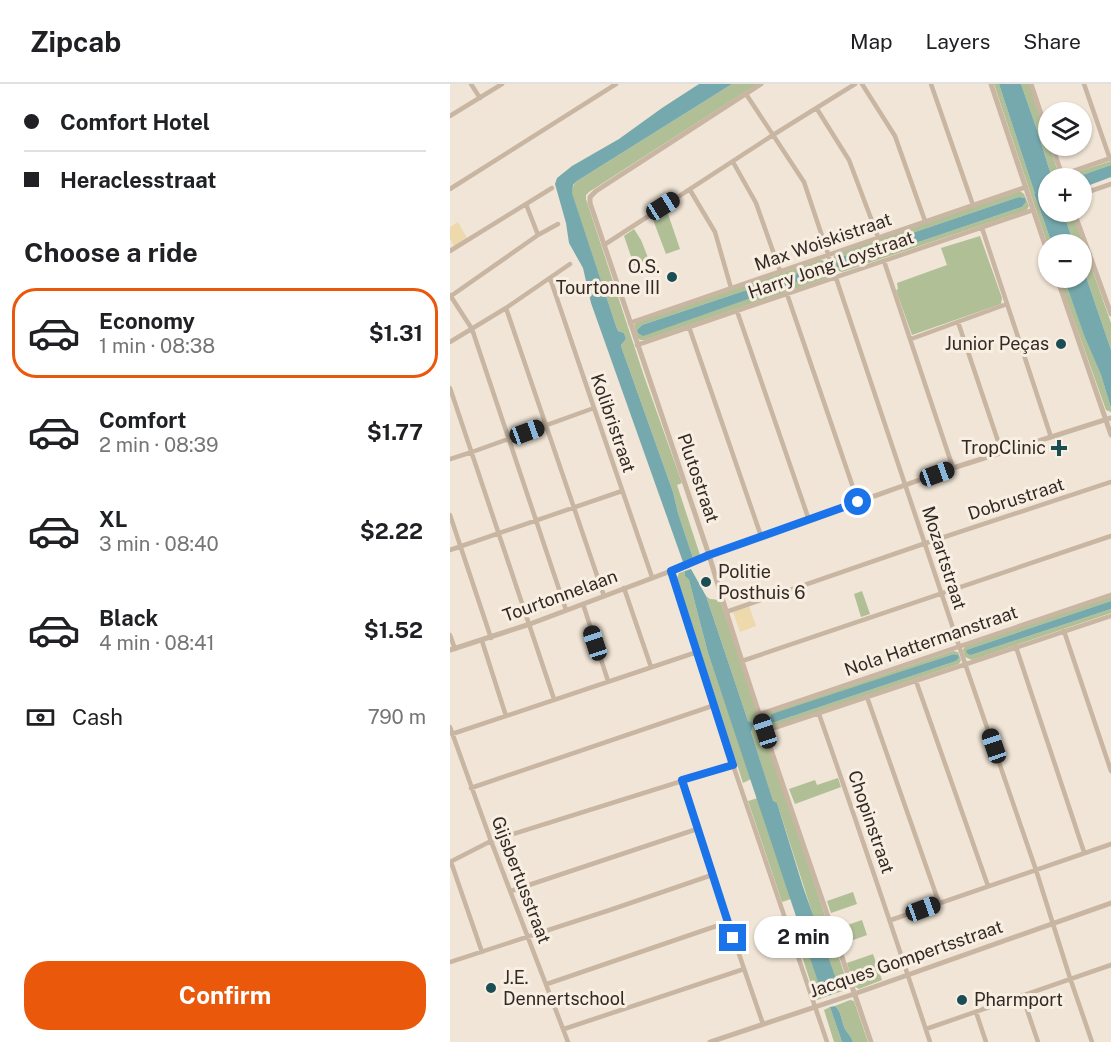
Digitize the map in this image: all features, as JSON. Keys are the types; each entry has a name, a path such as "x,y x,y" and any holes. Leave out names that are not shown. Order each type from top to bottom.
{"street":[{"path":"471,84 480,98"},
{"path":"450,116 501,84"},
{"path":"450,189 616,84"},
{"path":"746,94 762,84"},
{"path":"604,245 855,84"},
{"path":"862,84 895,136 926,221"},
{"path":"931,84 973,205"},
{"path":"991,84 1042,234"},
{"path":"1031,84 1038,105"},
{"path":"1084,84 1111,158 1086,168"},
{"name":"Mozartstraat","path":"746,94 804,182 1092,1042"},
{"name":"Plutostraat","path":"746,94 590,197 592,209 709,555 851,994 871,1042"},
{"path":"817,109 849,159 878,237"},
{"path":"733,162 756,203 780,271"},
{"path":"1092,191 1111,184"},
{"name":"Max Woiskistraat","path":"630,323 1026,187"},
{"path":"450,251 552,189"},
{"path":"690,190 715,232 731,288"},
{"path":"526,204 538,235"},
{"name":"Harry Jong Loystraat","path":"637,345 1034,210"},
{"path":"1078,222 1111,314"},
{"path":"558,224 450,295 472,329 566,610"},
{"path":"982,228 1051,437"},
{"path":"884,261 953,468"},
{"path":"450,342 506,308 570,264"},
{"name":"Kolibristraat","path":"550,278 652,577"},
{"path":"1061,288 1108,419 1111,435"},
{"path":"787,294 858,502"},
{"path":"910,339 1007,304"},
{"path":"506,308 604,596"},
{"path":"737,310 809,520"},
{"path":"958,322 1002,453"},
{"path":"689,327 760,536"},
{"path":"450,388 554,699"},
{"path":"450,459 594,408"},
{"name":"Tourtonnelaan","path":"452,650 530,624 760,536 953,468 1108,419"},
{"name":"Dobrustraat","path":"726,612 1111,482"},
{"path":"450,550 622,491"},
{"path":"450,515 491,638"},
{"path":"742,661 1111,536"},
{"path":"671,571 733,765 818,1005 827,1042"},
{"path":"624,588 651,667"},
{"name":"Nola Hattermanstraat","path":"760,714 1111,595"},
{"path":"583,604 608,681"},
{"path":"765,731 1111,616"},
{"path":"1064,631 1111,771"},
{"path":"450,635 452,650"},
{"path":"482,641 506,716"},
{"path":"1016,647 1084,852"},
{"path":"452,734 697,652"},
{"path":"916,681 988,886"},
{"path":"867,698 939,903"},
{"path":"471,788 715,705"},
{"name":"Chopinstraat","path":"819,714 891,920 930,1042"},
{"name":"Gijsbertusstraat","path":"450,727 568,1042"},
{"path":"482,952 450,862 491,841 733,765"},
{"path":"682,780 763,1024"},
{"path":"511,891 697,828"},
{"path":"891,920 1111,843"},
{"path":"450,962 712,875"},
{"name":"Jacques Gompertsstraat","path":"710,1042 1111,903"},
{"path":"547,984 728,922"},
{"path":"926,1029 1111,965"},
{"path":"564,1029 744,969"},
{"path":"1022,995 1038,1042"},
{"path":"976,1012 986,1042"}],"green space":[{"path":"732,84 757,84 586,195 644,376 682,483 677,485 700,555 693,558 673,492 622,349 621,345 626,339 624,333 618,331 616,326 572,192 577,181"},
{"path":"994,84 999,84 1038,204 1038,216"},
{"path":"1021,84 1029,84 1038,111 1038,133"},
{"path":"1045,156 1053,156 1057,168 1049,168"},
{"path":"1111,161 1111,165 1092,172 1092,168 1089,168"},
{"path":"1020,191 1024,194 1029,206 1027,210 842,272 836,270 832,260 835,254","holes":["1019,197 1024,198 1026,202 1022,207 842,268 838,258"]},
{"path":"666,208 680,249 666,254 652,217"},
{"path":"1040,222 1044,222 1049,234 1044,234"},
{"path":"1066,222 1076,222 1080,234 1071,234"},
{"path":"634,229 649,260 634,265 624,236"},
{"path":"980,236 1002,298 1001,304 912,335 896,290 898,289 897,283 947,265 941,248"},
{"path":"820,260 826,262 831,269 827,278 645,340 638,338 634,325 637,322","holes":["825,264 825,272 664,328 638,333 637,330 642,325"]},
{"path":"1092,269 1111,323 1111,350 1090,288 1092,288"},
{"path":"1063,288 1068,288 1101,375 1111,412 1106,410"},
{"path":"685,571 708,653 751,779 743,783 677,578 679,573"},
{"path":"862,591 870,614 861,617 854,594"},
{"path":"706,596 720,600 848,985 848,989 834,994 836,987 777,803 773,802 751,732 754,723 748,721"},
{"path":"1111,597 1111,601 967,651 971,655 1111,609 1111,613 972,660 965,657 963,650 965,646"},
{"path":"953,651 958,652 961,660 959,664 776,726 767,725 766,714","holes":["956,654 959,658 956,661 775,722 769,716"]},
{"path":"838,778 841,787 795,804 789,789 815,780 817,785"},
{"path":"758,798 791,899 782,902 748,801"},
{"path":"853,892 857,904 831,913 827,901"},
{"path":"862,920 867,935 842,944 836,929"},
{"path":"805,941 821,991 828,996 817,1000 798,944"},
{"path":"873,954 882,980 859,989 854,986 847,963"},
{"path":"850,1000 854,1001 868,1042 853,1042 835,1006"},
{"path":"830,1007 842,1042 834,1042 824,1010"}],"sand":[{"path":"458,222 467,238 454,246 450,239 450,227"},
{"path":"749,606 756,626 740,632 733,612"}],"water":[{"path":"699,84 732,84 577,181 573,185 572,193 616,326 618,331 624,333 626,339 621,345 622,349 673,492 693,558 683,562 591,303 583,268 569,243 555,184 557,178 572,166 619,139"},
{"path":"999,84 1021,84 1036,127 1038,156 1045,156 1049,168 1038,168 1038,204"},
{"path":"1111,165 1111,177 1092,184 1092,172"},
{"path":"1019,197 1025,198 1026,202 1022,207 842,268 837,267 838,258"},
{"path":"1044,222 1066,222 1071,234 1049,234"},
{"path":"825,264 828,270 825,272 643,336 638,333 637,330 642,325"},
{"path":"1068,288 1090,288 1111,350 1111,408 1101,375"},
{"path":"691,569 706,596 748,721 754,723 751,732 773,801 777,803 803,887 836,979 833,994 828,996 821,991 708,653 689,580 685,576 685,571"},
{"path":"1111,601 1111,609 971,655 966,651 969,649"},
{"path":"954,654 959,658 956,661 775,722 769,722 768,718 772,714"},
{"path":"835,1006 853,1042 842,1042 830,1007"}],"place":[{"name":"O.S. Tourtonne III","path":"672,277"},
{"name":"Junior Peças","path":"1061,344"},
{"name":"TropClinic","path":"1059,448"},
{"name":"Politie Posthuis 6","path":"706,582"},
{"name":"J.E. Dennertschool","path":"491,988"},
{"name":"Pharmport","path":"962,1000"}],"route":[{"path":"733,938 682,780 733,765 671,571 760,536 858,502"}]}
